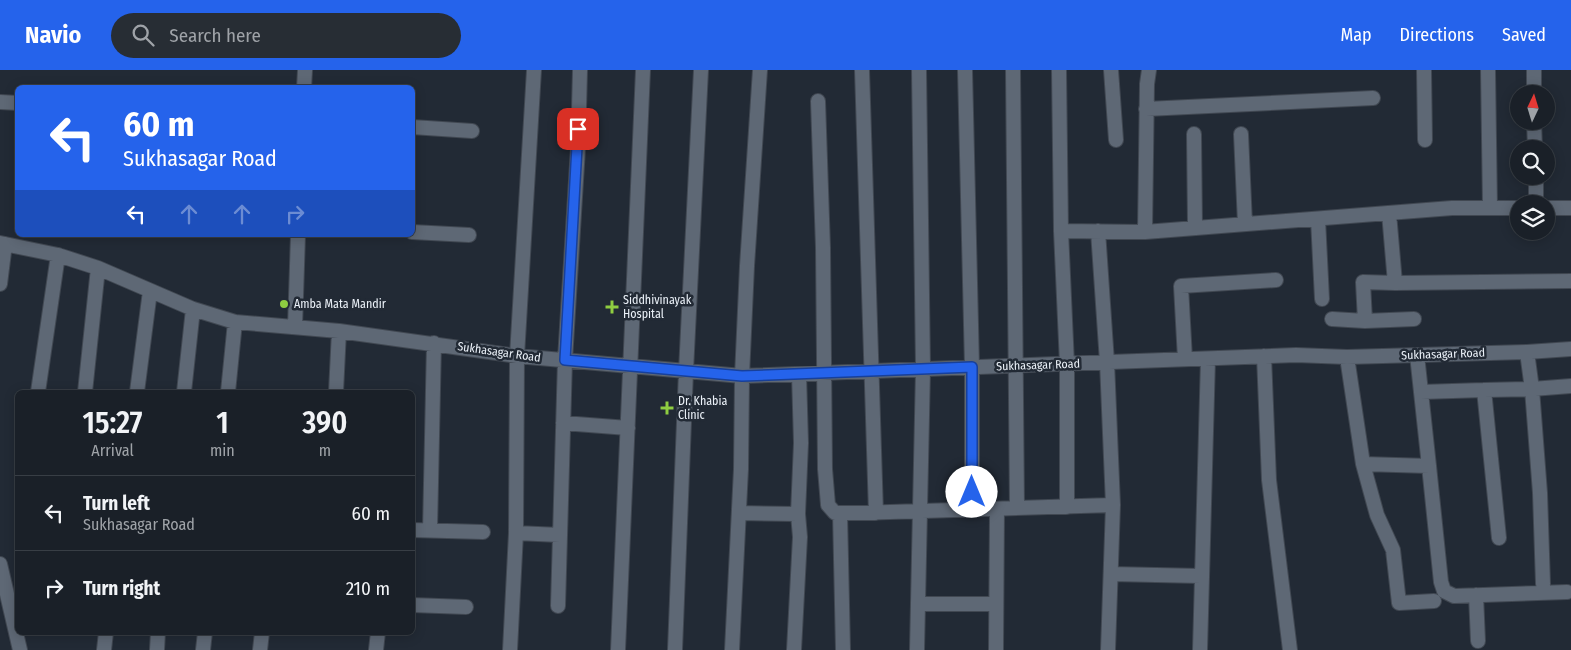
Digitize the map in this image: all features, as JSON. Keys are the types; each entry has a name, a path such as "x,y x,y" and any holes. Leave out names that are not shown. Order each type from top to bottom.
{"street":[{"path":"304,85 305,70"},
{"path":"510,650 516,533 517,356 534,70"},
{"path":"558,606 565,360 578,148 580,70"},
{"path":"618,650 643,70"},
{"path":"675,650 686,371 702,70"},
{"path":"732,650 739,513 742,376 760,70"},
{"path":"862,70 876,513"},
{"path":"917,650 922,369 919,70"},
{"path":"965,70 972,367 972,510"},
{"path":"1013,70 1014,366 1017,508"},
{"path":"1059,70 1061,231 1067,364 1067,507"},
{"path":"1111,70 1116,140"},
{"path":"1145,232 1146,109 1149,70"},
{"path":"1424,70 1425,140"},
{"path":"1488,70 1490,208"},
{"path":"1534,70 1534,85"},
{"path":"1146,109 1373,98"},
{"path":"818,101 824,248 825,468 828,505 835,513 1113,505"},
{"path":"0,102 15,103"},
{"path":"415,127 472,131"},
{"path":"1194,134 1195,228"},
{"path":"1241,134 1245,224"},
{"path":"1061,231 1145,232 1389,213 1510,208"},
{"path":"1555,208 1571,208"},
{"path":"1389,213 1395,283"},
{"path":"1318,218 1322,299"},
{"path":"1098,231 1107,362 1113,505 1108,650"},
{"path":"415,232 469,235"},
{"path":"295,327 298,237"},
{"path":"0,284 3,244"},
{"name":"Sukhasagar Road","path":"3,244 58,256 98,268 192,310 235,322 340,331 517,356 742,376 1264,356 1347,357 1571,349"},
{"path":"38,390 58,256"},
{"path":"85,390 98,268"},
{"path":"1185,359 1181,286 1276,280"},
{"path":"1366,321 1363,282 1571,281"},
{"path":"137,390 150,290"},
{"path":"184,390 192,310"},
{"path":"1332,319 1366,321 1414,319"},
{"path":"228,390 235,322"},
{"path":"336,390 340,331"},
{"path":"430,530 434,343"},
{"path":"1527,352 1532,389 1540,494 1543,584"},
{"path":"1417,355 1441,582 1444,591 1454,596 1567,592"},
{"path":"1264,356 1269,480 1290,650"},
{"path":"1347,357 1363,464 1377,515 1394,550 1400,603 1434,601"},
{"path":"1200,650 1208,359"},
{"path":"794,650 800,537 798,514 801,443 799,374"},
{"path":"1421,392 1571,386"},
{"path":"1484,390 1499,538"},
{"path":"563,423 628,428"},
{"path":"1363,464 1429,466"},
{"path":"996,650 997,509"},
{"path":"739,513 798,514"},
{"path":"840,513 843,650"},
{"path":"415,530 482,532"},
{"path":"516,533 560,535"},
{"path":"0,564 15,628"},
{"path":"1111,574 1201,576"},
{"path":"1476,595 1478,641"},
{"path":"918,604 996,604"},
{"path":"415,605 466,607"},
{"path":"17,635 20,650"},
{"path":"104,650 106,635"},
{"path":"156,650 158,635"},
{"path":"204,650 205,635"},
{"path":"260,650 262,635"},
{"path":"376,650 378,635"}],"place":[{"name":"Amba Mata Mandir","path":"284,304"},
{"name":"Siddhivinayak Hospital","path":"612,307"},
{"name":"Dr. Khabia Clinic","path":"667,408"}],"route":[{"path":"578,129 565,360 742,376 972,367 972,492"}]}
